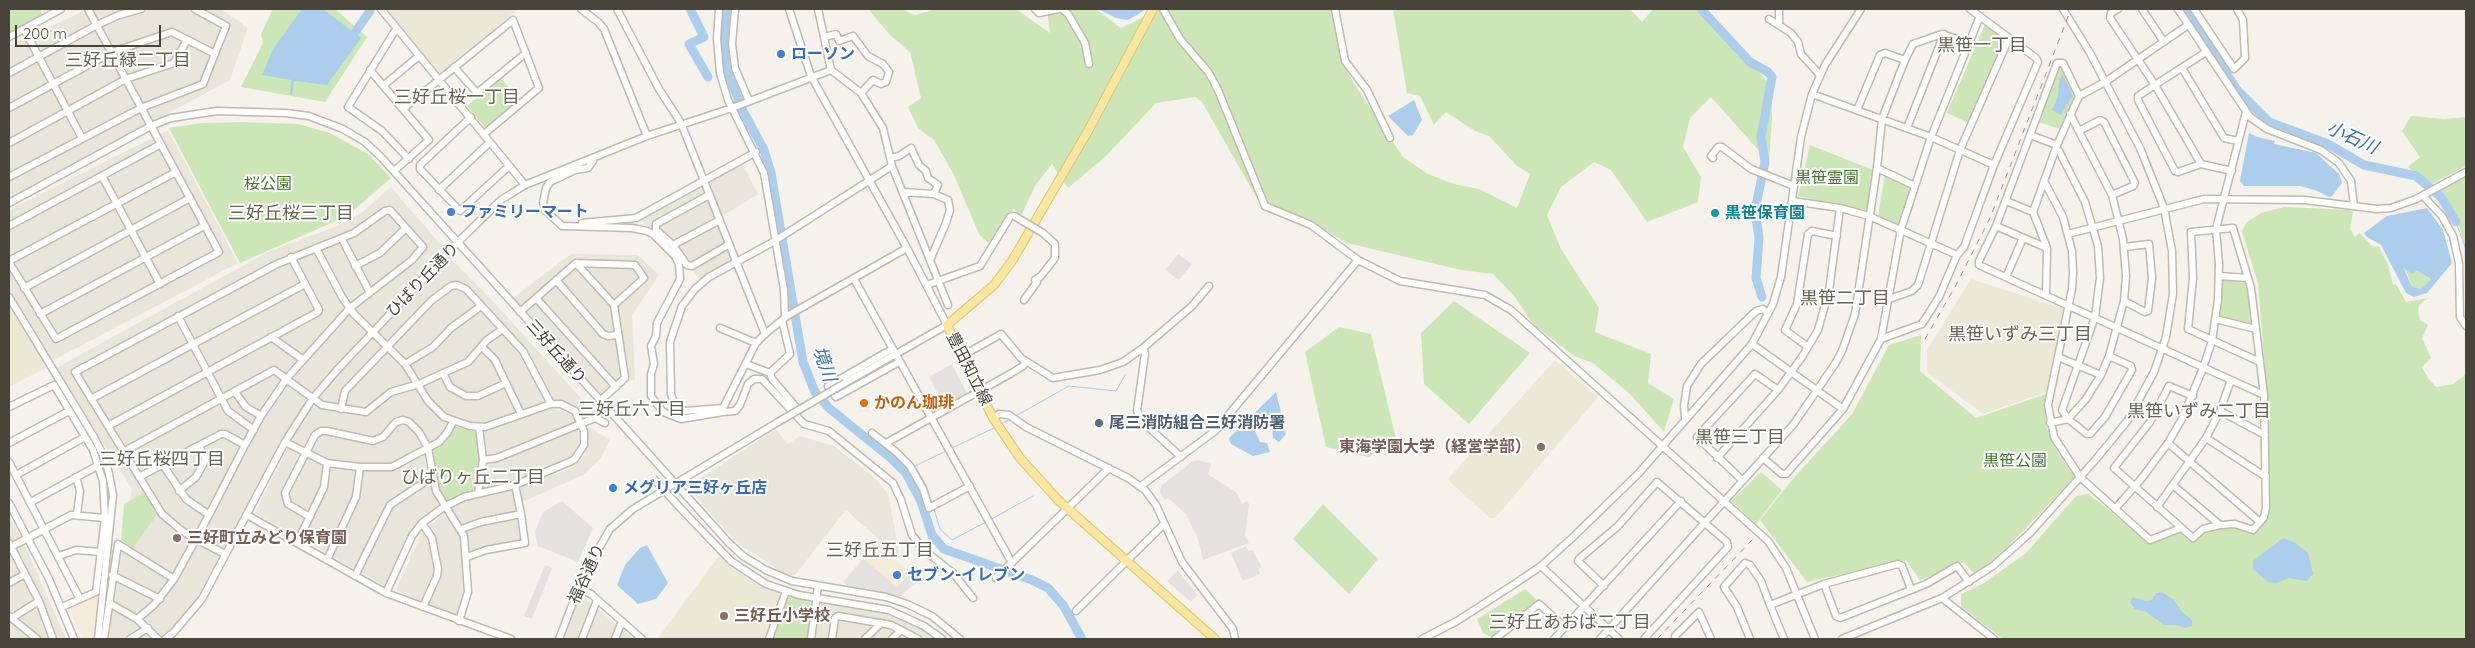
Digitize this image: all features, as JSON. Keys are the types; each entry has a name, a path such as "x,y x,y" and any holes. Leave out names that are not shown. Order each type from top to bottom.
{"main road":[{"name":"豊田知立線","path":"1153,9 1088,131 1012,261 994,285 947,325 994,418 1020,458 1068,509 1215,639"}],"street":[{"path":"9,37 61,9"},
{"path":"88,9 112,52 160,144 176,172 190,198 218,252 58,339 55,338 9,261 176,172"},
{"path":"9,73 97,25 119,15 140,9"},
{"path":"9,177 141,108 202,85 226,26 195,9"},
{"path":"382,9 396,29 471,117 525,185"},
{"path":"581,9 604,29 647,136"},
{"path":"617,9 681,124 764,334"},
{"path":"718,9 717,50 720,73 732,108 756,152 764,173 784,290 785,318 790,354 770,373"},
{"path":"734,9 732,44 735,68 749,101"},
{"path":"789,9 811,76 907,248 947,325 828,386 836,397 899,362"},
{"path":"818,9 831,70 868,100 883,128 892,166 948,305"},
{"path":"1035,9 1039,13 1060,9 1068,14 1085,43 1089,64"},
{"path":"1163,9 1180,38 1216,85 1265,206 1311,225 1358,260 1400,282 1485,295 1511,310 1768,540 1786,568 1815,639"},
{"path":"1335,9 1345,61 1367,90 1390,138"},
{"path":"1779,9 1779,24"},
{"path":"1422,639 1473,611 1541,566 1638,474 1752,344 1768,314 1781,277 1801,137 1812,94 1820,75 1861,9"},
{"path":"1881,339 1922,324 1939,297 1957,255 1964,247 1994,165 2038,60 1970,9"},
{"path":"1842,639 1942,598 1993,566 2030,533 2080,477 2134,411 2154,372 2169,325 2173,281 2172,251 2164,208 2152,172 2105,82 2063,9"},
{"path":"2118,9 2111,13 2110,18 2156,85 2201,164"},
{"path":"2142,9 2164,42"},
{"path":"2178,9 2246,112 2259,125 2311,145 2340,163 2351,181 2354,206"},
{"path":"2194,9 2234,69 2245,58 2243,20 2237,9"},
{"path":"1763,458 1782,474 1786,474 1843,409 1881,339 1901,229 1932,137 1980,16"},
{"path":"1769,19 1779,24 1795,38 1801,54 1820,75"},
{"path":"403,109 511,20 514,22 539,88 484,134"},
{"path":"2046,295 2047,248 2033,212 2056,147 2079,96 2105,82 2188,25"},
{"path":"24,29 82,138"},
{"path":"396,29 349,108 382,131 409,159"},
{"path":"9,108 112,52 172,32 215,54"},
{"path":"825,37 836,34 838,41 853,36 868,56 883,64 889,72 886,82 881,84 873,80 861,93"},
{"path":"1600,639 1793,425 1842,351 1855,314 1878,168 1882,119 1905,60 1913,44 1944,34 1969,43"},
{"path":"1908,128 1944,34"},
{"path":"1889,299 1912,291 1918,285 1960,150 2009,38"},
{"path":"9,143 126,79 174,63 187,40"},
{"path":"2206,52 2138,96 2138,100 2175,171 2178,172 2201,164 2232,171"},
{"path":"454,67 477,93 526,53"},
{"path":"1857,110 1880,55 1885,53 1905,60"},
{"path":"384,85 419,56"},
{"path":"2079,96 2063,64 2059,62 1996,226 1978,262 1979,265 2264,395"},
{"path":"2182,68 2224,138 2238,141"},
{"path":"370,70 429,140 394,171"},
{"name":"ひばり丘通り","path":"165,639 188,618 202,599 285,442 313,398 372,332 501,200 525,185 647,136 732,108 811,76 831,70"},
{"path":"1812,94 1932,137 1994,165"},
{"name":"三好丘通り","path":"9,203 151,126 170,118 207,112 286,113 309,116 334,125 355,135 376,151 728,542 744,556 784,579 901,602 932,616 960,639"},
{"path":"2115,509 2168,443 2193,396 2212,341 2219,276 2216,229 2246,112"},
{"path":"2050,423 2068,419 2086,399 2110,356 2124,301 2126,276 2125,247 2112,195 2070,114"},
{"path":"471,117 420,166 420,169 460,212 509,166"},
{"path":"2079,130 2102,120 2117,147 2134,183 2133,186 2112,195"},
{"path":"2030,135 2056,147 2060,151 2086,202 2098,246 2100,278 2095,317 2062,410 2068,419 2088,435 2105,417 2132,370 2131,366 2110,356"},
{"path":"439,190 490,142"},
{"path":"9,226 160,144"},
{"path":"1713,158 1710,156 1718,147 1722,147 1751,169 1794,186"},
{"path":"890,158 899,156 912,148 918,165 926,171 928,178 938,185 934,194"},
{"path":"573,224 636,218 756,152"},
{"path":"593,161 588,168 575,170 550,182 546,188 543,203 545,210 562,226 632,228 647,231 653,234 675,256 679,264 680,279 657,323 656,336 651,346 654,364 651,374 651,396 663,412 681,419 723,410"},
{"path":"892,166 776,239 734,260 709,278 687,298 682,306 669,349 671,394 675,406 685,411 723,410 731,412 738,408 748,384 754,379 762,379 804,424 829,431 893,482 912,535 924,550 953,573 973,598"},
{"path":"1878,168 1915,186"},
{"path":"2068,234 2192,201 2305,200 2377,209 2391,208 2423,196 2466,172"},
{"path":"102,176 160,284"},
{"path":"2044,181 2062,213 2072,251 2073,273 2069,306 2048,405 2050,423 2057,444 2080,477 2150,540 2181,528"},
{"path":"903,192 934,194 944,197 950,210 930,260"},
{"path":"709,195 656,224 656,230 673,245 687,265 692,266 728,245"},
{"path":"2423,196 2442,216 2453,236 2459,263 2460,317 2466,326"},
{"path":"24,288 190,198"},
{"path":"1792,201 1840,208 1869,216 1957,255"},
{"path":"2006,201 2033,212"},
{"path":"1717,458 1778,390 1808,347 1822,321 1840,208"},
{"path":"137,619 160,599 174,579 196,539 209,515 261,416 287,378 302,359 350,308 412,260 423,248 391,211 386,210 366,226 342,239 291,257 77,370 76,374 162,514 174,526 196,539 225,554"},
{"path":"927,285 980,266 1010,217 1014,216 1043,233 1055,244 1055,258 1041,276 1035,280 1037,282 1024,300"},
{"path":"673,245 718,221"},
{"path":"40,314 204,226"},
{"path":"1996,226 2047,248"},
{"path":"355,266 380,253 406,228"},
{"path":"2193,396 2169,386 2150,422 2114,468 2193,538 2203,529 2220,525 2235,524 2253,530 2260,522 2266,508 2266,477 2264,395 2260,362 2256,329 2248,278 2233,228 2193,232 2190,234 2193,278 2188,327 2190,331 2260,362"},
{"path":"1808,347 1785,330 1785,327 1797,304 1808,234 1812,232 1837,236"},
{"path":"2006,277 2023,238"},
{"path":"342,239 370,293"},
{"path":"2124,301 2145,312 2148,311 2152,278 2149,244 2125,247"},
{"path":"316,248 340,294 350,308 405,364 432,407 453,422 479,427 494,425 551,404 561,404 570,407 579,416 582,425 584,445 574,460 514,484 464,497 444,507 422,524 412,536 386,593"},
{"path":"723,410 756,343 764,334 785,318 907,248"},
{"path":"108,426 318,312 291,257"},
{"path":"1140,486 1215,431 1358,260"},
{"path":"520,312 576,263 635,265 644,278 614,305"},
{"path":"576,263 614,305 626,378 600,401"},
{"path":"2219,276 2248,278"},
{"path":"854,279 970,486 1011,564"},
{"path":"556,280 603,334 608,336 618,335"},
{"path":"91,399 305,284"},
{"path":"341,409 345,391 431,301 451,286 464,287 523,351 551,404"},
{"path":"962,356 1001,334 1026,362 1056,379 1100,370 1117,364 1143,348 1192,306 1209,286"},
{"path":"9,297 105,458 113,495 98,639"},
{"path":"536,298 616,387"},
{"path":"405,364 433,347 451,328 481,306"},
{"path":"1686,419 1684,406 1687,386 1701,364 1756,311 1763,309 1768,314"},
{"path":"178,316 221,399 232,415 254,430"},
{"path":"2215,319 2256,329"},
{"path":"720,328 756,343"},
{"path":"123,452 274,370 322,405 366,412 391,392 419,384 468,362 487,340 503,329"},
{"path":"271,337 302,359"},
{"path":"1752,344 1843,409"},
{"path":"482,346 492,356 522,414"},
{"path":"1143,348 1145,354 1137,411 1143,422 1181,457"},
{"name":"福谷通り","path":"559,639 593,555 610,529 632,509 894,352"},
{"path":"2058,357 2100,375"},
{"path":"886,443 1023,366 1026,362"},
{"path":"746,364 770,373"},
{"path":"443,373 450,386 466,396 478,396 506,383"},
{"path":"770,373 772,379 796,407"},
{"path":"1743,481 1697,439 1755,374 1778,390"},
{"path":"2157,507 2174,486 2206,438 2220,411 2231,380"},
{"path":"9,407 53,384 85,437 99,465 105,492 105,518 96,592 62,608"},
{"path":"235,392 246,407 261,416"},
{"path":"9,443 69,411"},
{"path":"2220,411 2265,435"},
{"path":"994,418 1000,414 1009,415 1026,427 1109,468 1140,486 1152,499 1187,570 1233,629 1235,639"},
{"path":"483,460 496,458 582,425 595,418 605,423"},
{"path":"310,517 289,505 285,497 316,435 321,431 330,431 374,441 383,438 396,422 403,420 412,424 428,448 432,477 444,507 461,529 467,557 468,592 459,621"},
{"path":"285,442 327,462 360,467 392,467 428,448 444,437 453,422"},
{"path":"478,492 483,460 479,427"},
{"path":"139,477 223,433 245,445"},
{"path":"872,433 886,443 914,472 929,508 970,486"},
{"path":"16,475 85,437"},
{"path":"2206,438 2266,477"},
{"path":"2168,443 2260,522"},
{"path":"179,491 193,480 206,459 200,446"},
{"path":"9,462 80,600"},
{"path":"297,543 324,488 327,462"},
{"path":"31,502 99,465"},
{"path":"163,465 179,491 189,502 209,515"},
{"path":"326,560 356,497 360,467"},
{"path":"997,577 1109,468"},
{"path":"76,477 80,491 77,514"},
{"path":"355,576 390,505 432,477"},
{"path":"653,478 739,568 766,584 786,592 889,610 914,620 942,639"},
{"path":"1604,586 1578,562 1579,559 1618,526 1657,482 1728,542 1728,547 1644,639"},
{"path":"467,557 486,550 525,543 522,514 514,484"},
{"path":"2174,486 2220,525"},
{"path":"1554,639 1681,501"},
{"path":"9,503 62,608 74,639"},
{"path":"51,638 39,601 9,546 77,514 105,518"},
{"path":"461,529 481,522 522,514"},
{"path":"247,515 386,593 510,639"},
{"path":"422,524 432,538 438,569 437,576 423,607"},
{"path":"1076,611 1164,524"},
{"path":"104,639 116,546 120,544 174,579"},
{"path":"59,556 76,550 101,552"},
{"path":"1750,639 1737,607 1725,590 1726,583 1748,564 1761,581 1784,639"},
{"path":"1770,605 1824,584 1898,564 1902,566 1911,589"},
{"path":"1541,566 1619,639"},
{"path":"1824,584 1838,618 1926,584 1957,566 1970,582"},
{"path":"9,583 25,574"},
{"path":"112,575 160,599"},
{"path":"810,639 818,586"},
{"path":"578,589 591,594 642,639"},
{"path":"769,639 786,592"},
{"path":"1942,598 1994,639"},
{"path":"582,639 597,600"},
{"path":"37,639 10,617 39,601"},
{"path":"109,603 137,619 158,639"},
{"path":"1496,639 1539,604 1565,627"},
{"path":"1675,638 1699,612 1711,639"},
{"path":"832,639 836,616 881,623 901,630 918,639"},
{"path":"615,639 622,621"},
{"path":"865,639 881,623"},
{"path":"130,639 148,628"},
{"path":"892,639 901,630"}],"shaded area":[{"path":"88,9 221,9 248,28 230,80 9,199 9,46"},
{"path":"388,9 518,9 439,74 400,28"},
{"path":"168,130 238,263 52,361 9,288 9,210"},
{"path":"742,164 758,194 722,216 709,182"},
{"path":"703,184 732,262 699,279 678,248 660,230 648,227 640,220"},
{"path":"391,187 447,252 400,298 342,368 449,257 488,296 588,406 580,413 562,405 545,404 482,424 452,421 443,436 424,448 428,480 441,507 418,525 387,587 255,513 301,421 333,379 281,443 194,604 173,629 160,639 108,639 132,489 56,368 270,251 337,226 361,213"},
{"path":"571,254 638,255 659,275 632,315 635,380 619,381 599,401 513,298"},
{"path":"1178,254 1192,264 1179,280 1165,270"},
{"path":"1971,279 2065,309 2046,392 1983,414 1927,372 1927,350"},
{"path":"9,303 47,367 9,387"},
{"name":"東海学園大学（経営学部）","path":"1555,360 1598,397 1495,518 1490,518 1450,482 1449,478"},
{"path":"952,364 968,395 945,407 929,377"},
{"path":"551,409 570,413 578,425 579,451 572,460 543,467 516,482 481,491 483,431"},
{"path":"589,427 610,440 600,459 583,475 520,503 517,488 574,467 586,454 584,429"},
{"path":"776,429 788,444 800,436 834,446 876,479 888,494 900,558 846,510 795,575 785,574 736,542 692,492 693,483"},
{"path":"1198,460 1211,464 1208,474 1237,493 1242,504 1247,501 1249,504 1245,536 1249,543 1203,560 1198,539 1186,514 1168,498 1165,500 1160,492 1161,486 1193,461"},
{"path":"512,489 524,542 470,552 465,534 447,508 479,495"},
{"path":"562,501 593,528 578,562 538,546 535,532 543,512"},
{"path":"444,513 460,533 466,577 466,592 457,619 396,590 422,533"},
{"path":"9,516 25,546 66,639 9,639"},
{"path":"876,542 918,581 900,597 847,586 843,581"},
{"path":"1246,546 1249,551 1252,550 1262,567 1258,569 1260,574 1243,581 1231,553"},
{"name":"三好丘小学校","path":"719,556 738,572 781,594 766,639 657,639"},
{"path":"863,559 897,587 909,575 916,582 900,596 847,586 844,582"},
{"path":"545,565 552,568 532,619 524,616"},
{"path":"1178,570 1197,595 1191,602 1167,581"},
{"path":"102,593 96,639 82,639 70,609"},
{"path":"578,596 586,599 634,639 561,639"},
{"path":"817,603 874,609 913,622 934,639 812,639"}],"green space":[{"path":"9,9 40,9 43,17 9,36"},
{"path":"273,9 335,9 367,37 325,102 241,87 263,43 261,34"},
{"path":"868,9 901,9 915,15 936,9 1016,9 1050,33 1047,9 1096,9 1121,28 1160,9 1332,9 1340,58 1355,85 1403,157 1428,174 1454,184 1479,189 1517,208 1530,174 1517,166 1489,136 1475,131 1446,112 1434,125 1420,96 1407,93 1393,9 1630,9 1642,22 1653,9 1699,9 1730,38 1771,86 1772,118 1769,162 1711,97 1690,118 1683,147 1701,177 1698,202 1647,222 1611,170 1594,162 1561,187 1547,215 1561,249 1599,308 1595,332 1651,354 1648,383 1674,399 1664,432 1630,394 1593,363 1574,356 1533,324 1515,297 1493,274 1461,270 1347,243 1314,224 1263,209 1202,102 1195,97 1156,103 1105,157 1068,188 1052,164 1035,186 1021,216 1014,209 988,243 979,234 953,173 934,140 918,128 908,107 921,98 910,52 889,34"},
{"path":"1986,22 2008,39 1971,124 1947,113"},
{"path":"2060,67 2063,68 2077,95 2060,129 2038,122"},
{"path":"501,78 521,103 488,131 467,106"},
{"path":"2411,116 2444,119 2466,117 2466,166 2432,184 2408,167 2420,157 2402,131"},
{"name":"桜公園","path":"202,123 298,124 330,133 368,154 391,178 347,216 240,263 169,128"},
{"name":"黒笹霊園","path":"1810,145 1873,170 1868,211 1798,196"},
{"path":"1885,175 1915,186 1904,227 1878,216"},
{"path":"2466,175 2466,252 2456,215 2438,191"},
{"path":"2284,207 2351,210 2353,212 2350,229 2355,237 2360,233 2371,245 2379,247 2388,265 2393,285 2396,284 2406,302 2428,298 2419,305 2418,311 2420,320 2428,325 2422,338 2431,358 2422,367 2428,378 2436,387 2453,384 2466,374 2466,639 2003,639 1961,607 1961,594 1984,583 2026,553 2076,496 2088,494 2151,543 2180,531 2195,541 2204,531 2217,527 2234,526 2251,532 2259,528 2266,517 2267,394 2258,284 2242,231 2247,222 2261,213"},
{"path":"2405,266 2412,274 2417,271 2431,279 2421,289 2412,287 2407,273 2402,268"},
{"path":"2222,279 2248,282 2252,324 2250,326 2217,319"},
{"path":"1454,301 1530,353 1469,424 1424,384 1421,333"},
{"path":"1339,327 1371,334 1396,439 1369,457 1326,447 1305,352"},
{"name":"黒笹公園","path":"1921,335 1920,371 1976,418 2046,394 2046,426 2057,451 2075,477 1995,560 1974,573 1963,562 1920,580 1906,560 1807,582 1760,520 1790,482 1852,414 1889,345"},
{"path":"454,426 479,432 480,462 476,489 444,502 429,450 437,447"},
{"path":"1761,472 1782,490 1756,524 1731,501"},
{"path":"147,491 159,512 133,548 121,540 124,504"},
{"path":"1323,504 1378,559 1349,594 1293,539"},
{"path":"1525,589 1540,603 1495,639 1483,633 1477,619"},
{"path":"785,595 813,602 807,639 771,639"}],"water":[{"path":"302,9 323,9 361,38 327,85 294,81 292,95 290,94 291,80 262,75 273,49"},
{"path":"1098,9 1147,9 1128,20 1116,18"},
{"path":"2062,74 2073,95 2061,115 2052,110 2058,96 2059,82"},
{"path":"1414,100 1422,120 1413,135 1408,136 1388,116"},
{"path":"2249,133 2275,141 2274,144 2316,153 2339,174 2342,183 2332,196 2329,197 2315,190 2300,186 2244,186 2240,181"},
{"path":"2427,208 2443,230 2452,263 2427,293 2414,297 2406,293 2381,245 2367,237 2364,233 2387,216","holes":["2403,267 2412,274 2417,271 2431,279 2421,289 2412,287"]},
{"path":"1276,392 1286,434 1279,442 1273,438 1272,428 1262,425 1255,431 1260,442 1267,443 1270,452 1253,456 1231,444 1229,438"},
{"path":"2283,538 2294,542 2308,553 2313,574 2307,581 2288,578 2277,583 2268,582 2253,569 2253,561"},
{"path":"647,545 668,583 656,599 638,604 617,585 625,565 640,548"},
{"path":"2162,592 2174,600 2182,612 2192,620 2192,626 2185,628 2176,625 2164,625 2146,612 2135,609 2130,602 2133,597 2146,601 2152,600 2156,593"}],"waterway":[{"path":"345,38 353,35 370,11 369,9"},
{"path":"690,9 704,37 689,44 708,77"},
{"name":"境川","path":"726,9 724,35 728,73 743,111 764,150 771,173 803,362 815,392 829,408 892,459 906,473 921,501 932,535 944,549 1032,580 1048,588 1063,605 1082,639"},
{"path":"1701,9 1750,62 1768,72 1772,77 1761,137 1765,162 1755,210 1759,238 1756,278 1762,297"},
{"name":"小石川","path":"2185,9 2237,90 2269,122 2328,144 2364,165 2416,176 2441,197 2456,222"},
{"name":"小石川","path":"2456,222 2465,247 2466,307"},
{"path":"1014,417 1069,386 1116,391 1125,375"},
{"path":"1001,424 1011,419"},
{"path":"952,448 996,427"},
{"path":"932,503 926,485 915,466 946,451"},
{"path":"990,520 1033,496"},
{"path":"934,509 940,529 952,540 986,522"}],"railway":[{"path":"1925,339 1955,287 1990,218 2071,9"},
{"path":"1657,639 1755,537"}],"place":[{"name":"ローソン","path":"781,54"},
{"name":"ファミリーマート","path":"451,212"},
{"name":"黒笹保育園","path":"1715,213"},
{"name":"かのん珈琲","path":"864,403"},
{"name":"尾三消防組合三好消防署","path":"1099,423"},
{"name":"東海学園大学（経営学部）","path":"1541,447"},
{"name":"メグリア三好ヶ丘店","path":"613,488"},
{"name":"三好町立みどり保育園","path":"177,538"},
{"name":"セブン-イレブン","path":"897,575"},
{"name":"三好丘小学校","path":"724,616"}],"district":[{"name":"黒笹一丁目","path":"1982,46"},
{"name":"三好丘緑二丁目","path":"128,61"},
{"name":"三好丘桜一丁目","path":"457,98"},
{"name":"三好丘桜三丁目","path":"291,214"},
{"name":"黒笹二丁目","path":"1845,299"},
{"name":"黒笹いずみ三丁目","path":"2020,335"},
{"name":"三好丘六丁目","path":"632,410"},
{"name":"黒笹いずみ二丁目","path":"2199,412"},
{"name":"黒笹三丁目","path":"1740,438"},
{"name":"三好丘桜四丁目","path":"162,460"},
{"name":"ひばりヶ丘二丁目","path":"473,478"},
{"name":"三好丘五丁目","path":"880,551"},
{"name":"三好丘あおば二丁目","path":"1570,623"}]}
